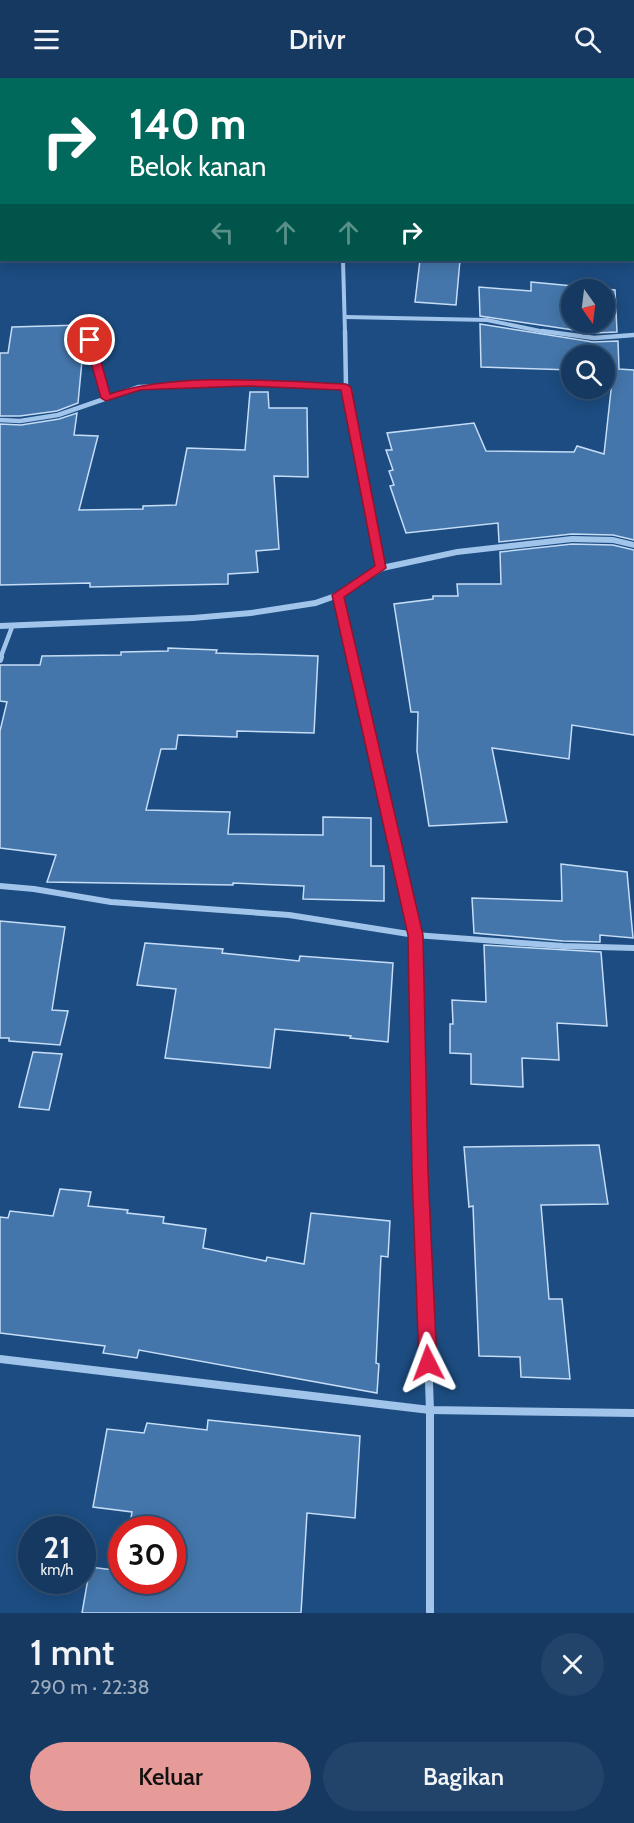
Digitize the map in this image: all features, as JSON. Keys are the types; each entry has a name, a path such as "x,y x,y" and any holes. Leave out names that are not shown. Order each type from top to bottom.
{"street":[{"path":"343,261 346,387 381,568"},
{"path":"346,317 460,318 487,320 560,335 594,338 634,335"},
{"path":"0,420 20,421 58,415 139,387 248,383 346,387"},
{"path":"0,626 251,613 316,603 338,595 381,568 457,552 572,539 613,540 634,545"},
{"path":"338,595 415,935 420,1172 430,1410 429,1613"},
{"path":"0,660 12,627"},
{"path":"0,886 34,889 111,902 289,915 415,935 563,946 634,948"},
{"path":"0,1359 430,1410 634,1413"}],"lane":[{"path":"85,321 106,398"}],"building":[{"path":"420,261 460,261 456,305 415,302"},
{"path":"531,282 561,285 561,328 480,316 479,287 531,291"},
{"path":"615,290 617,332 615,332"},
{"path":"480,324 593,342 618,341 619,369 634,370 634,540 613,535 572,534 499,542 498,523 406,533 390,486 394,485 389,471 393,470 386,450 392,450 387,433 474,423 486,451 574,452 577,446 604,454 610,399 615,399 615,345 561,345 561,370 481,367"},
{"path":"80,325 77,350 83,350 78,403 57,411 0,416 0,353 8,353 12,327"},
{"path":"250,392 268,392 269,408 307,408 308,477 274,476 279,549 256,551 258,572 228,574 228,584 90,587 90,583 0,585 0,424 21,425 59,419 77,413 74,435 98,436 79,510 143,509 143,506 176,505 187,448 245,450"},
{"path":"572,544 613,545 634,550 634,735 572,725 569,759 492,748 507,822 429,826 417,751 418,712 411,712 394,604 433,599 433,596 458,596 457,584 501,584 500,552"},
{"path":"168,648 217,650 216,653 318,656 314,733 237,731 237,737 178,735 176,749 161,749 146,810 230,812 228,834 323,835 323,817 371,818 371,866 384,866 384,901 303,899 304,886 233,883 233,885 47,882 56,855 0,848 0,731 7,702 0,701 0,665 40,665 42,656 121,655 121,652 168,651"},
{"path":"561,864 627,872 633,938 600,935 600,942 563,941 474,933 472,898 562,901"},
{"path":"0,921 65,927 52,1010 68,1011 60,1045 9,1041 9,1038 0,1038"},
{"path":"145,943 223,949 222,953 299,961 300,956 393,963 388,1042 275,1029 270,1068 165,1058 176,989 137,985"},
{"path":"484,945 601,952 607,1026 557,1023 559,1060 522,1058 523,1087 471,1084 471,1054 450,1053 450,1024 453,1024 452,1000 486,1002"},
{"path":"33,1052 62,1054 49,1110 19,1107"},
{"path":"599,1145 608,1204 541,1205 549,1299 562,1299 570,1379 521,1377 520,1357 479,1356 473,1206 469,1207 464,1147"},
{"path":"60,1189 91,1192 88,1206 164,1217 163,1223 206,1229 203,1248 266,1261 267,1257 304,1264 311,1213 390,1221 388,1257 381,1256 376,1363 379,1364 377,1393 139,1350 137,1358 103,1353 105,1346 0,1333 0,1217 8,1218 10,1211 53,1216"},
{"path":"208,1420 360,1436 355,1518 307,1513 301,1613 82,1613 85,1594 96,1594 96,1568 108,1569 108,1594 186,1594 186,1516 131,1516 132,1512 93,1507 107,1429 144,1433 147,1423 207,1430"}],"route":[{"path":"90,340 106,398 139,387 248,383 346,387 381,568 338,595 415,935 418,990 420,1172 428,1363"}]}
